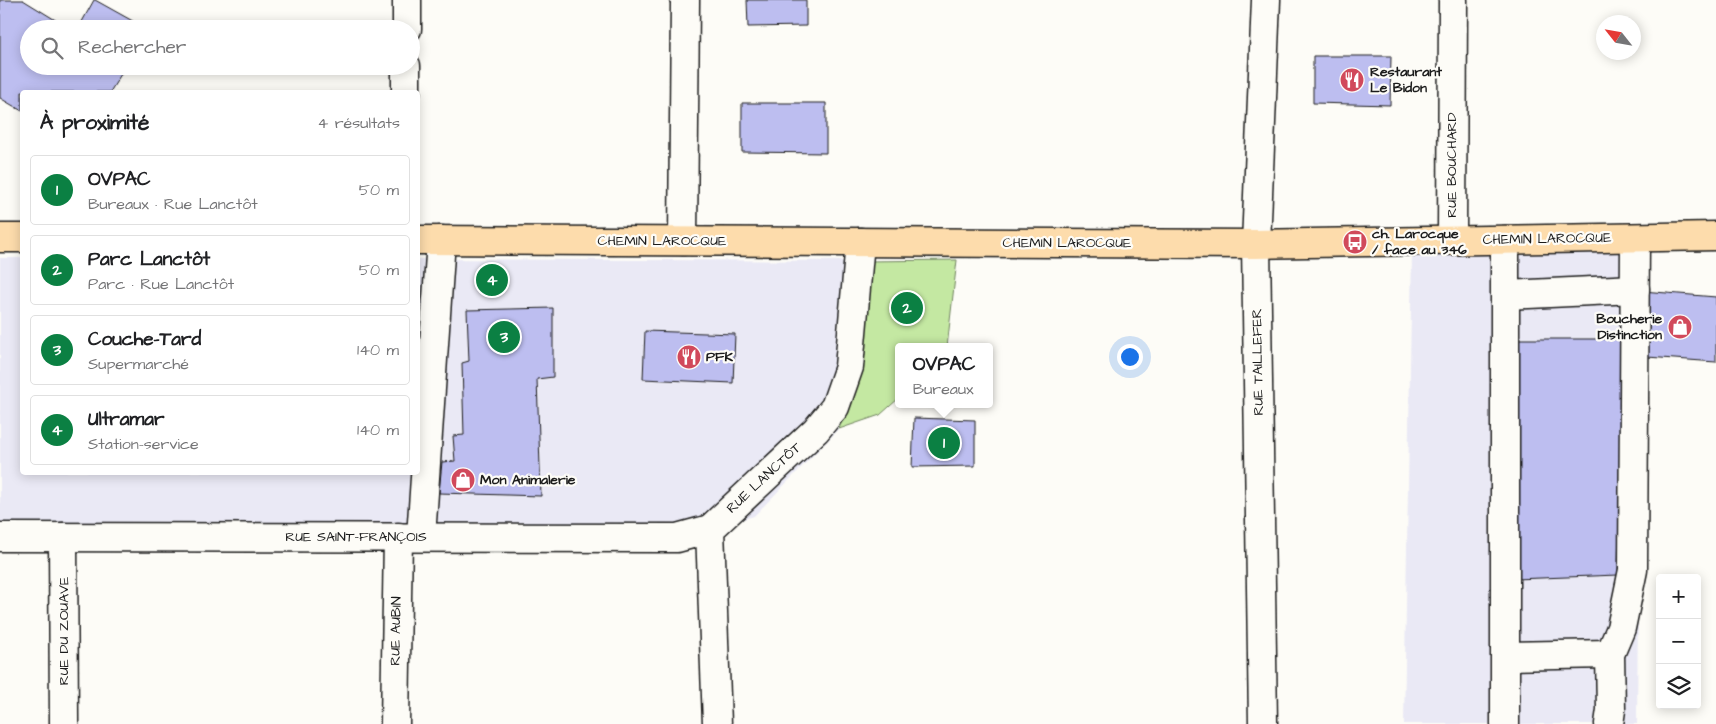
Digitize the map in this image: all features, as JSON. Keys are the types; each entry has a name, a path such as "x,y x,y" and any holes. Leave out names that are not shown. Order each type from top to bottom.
{"main road":[{"name":"CHEMIN LAROCQUE","path":"429,240 1256,244 1716,236"},
{"path":"0,238 20,238"}],"street":[{"path":"407,20 408,0"},
{"path":"683,241 685,0"},
{"name":"RUE TAILLEFER","path":"1262,724 1256,244 1266,0"},
{"name":"RUE BOUCHARD","path":"1452,0 1452,240"},
{"path":"406,75 406,90"},
{"path":"1609,724 1611,710 1610,654 1621,628 1633,570 1635,238"},
{"name":"RUE AUBIN","path":"420,381 429,240"},
{"path":"1505,724 1506,240"},
{"name":"RUE LANCTÔT","path":"710,529 816,430 835,407 849,368 860,242"},
{"path":"1506,295 1635,288"},
{"name":"RUE AUBIN","path":"395,724 414,475"},
{"path":"710,529 717,724"},
{"name":"RUE SAINT-FRANÇOIS","path":"0,537 677,538 710,529"},
{"name":"RUE DU ZOUAVE","path":"63,537 64,724"},
{"path":"1506,656 1610,654"}],"shaded area":[{"path":"1641,247 1637,724 1404,724 1412,250"},
{"path":"0,258 20,258 20,475 420,475 420,259 866,261 861,368 839,429 754,516 710,529 0,536"}],"green space":[{"path":"957,260 947,343 895,343 895,402 880,415 839,429 861,368 866,261"}],"building":[{"path":"0,0 23,0 55,20 20,20 20,75 120,75 111,90 20,90 20,110 0,98"},
{"path":"95,0 131,20 83,20"},
{"path":"747,0 806,0 806,26 748,27"},
{"name":"Restaurant Le Bidon","path":"1313,56 1391,56 1390,105 1313,103"},
{"path":"742,103 826,103 826,153 742,152"},
{"name":"Boucherie Distinction","path":"1642,291 1716,297 1716,362 1647,357"},
{"path":"553,308 553,377 537,379 541,496 439,493 442,462 455,461 453,436 464,435 462,363 469,361 467,310"},
{"name":"PFK","path":"645,331 735,334 733,383 643,379"},
{"path":"1517,339 1622,339 1618,575 1515,579"},
{"path":"914,418 975,420 975,466 912,467"}],"place":[{"name":"Restaurant Le Bidon","path":"1352,80"},
{"name":"ch. Larocque / face au 346","path":"1355,242"},
{"name":"Ultramar","path":"492,280"},
{"name":"Parc Lanctôt","path":"907,308"},
{"name":"Boucherie Distinction","path":"1680,327"},
{"name":"Couche-Tard","path":"504,337"},
{"name":"PFK","path":"689,357"},
{"name":"OVPAC","path":"944,443"},
{"name":"Mon Animalerie","path":"463,480"}]}
